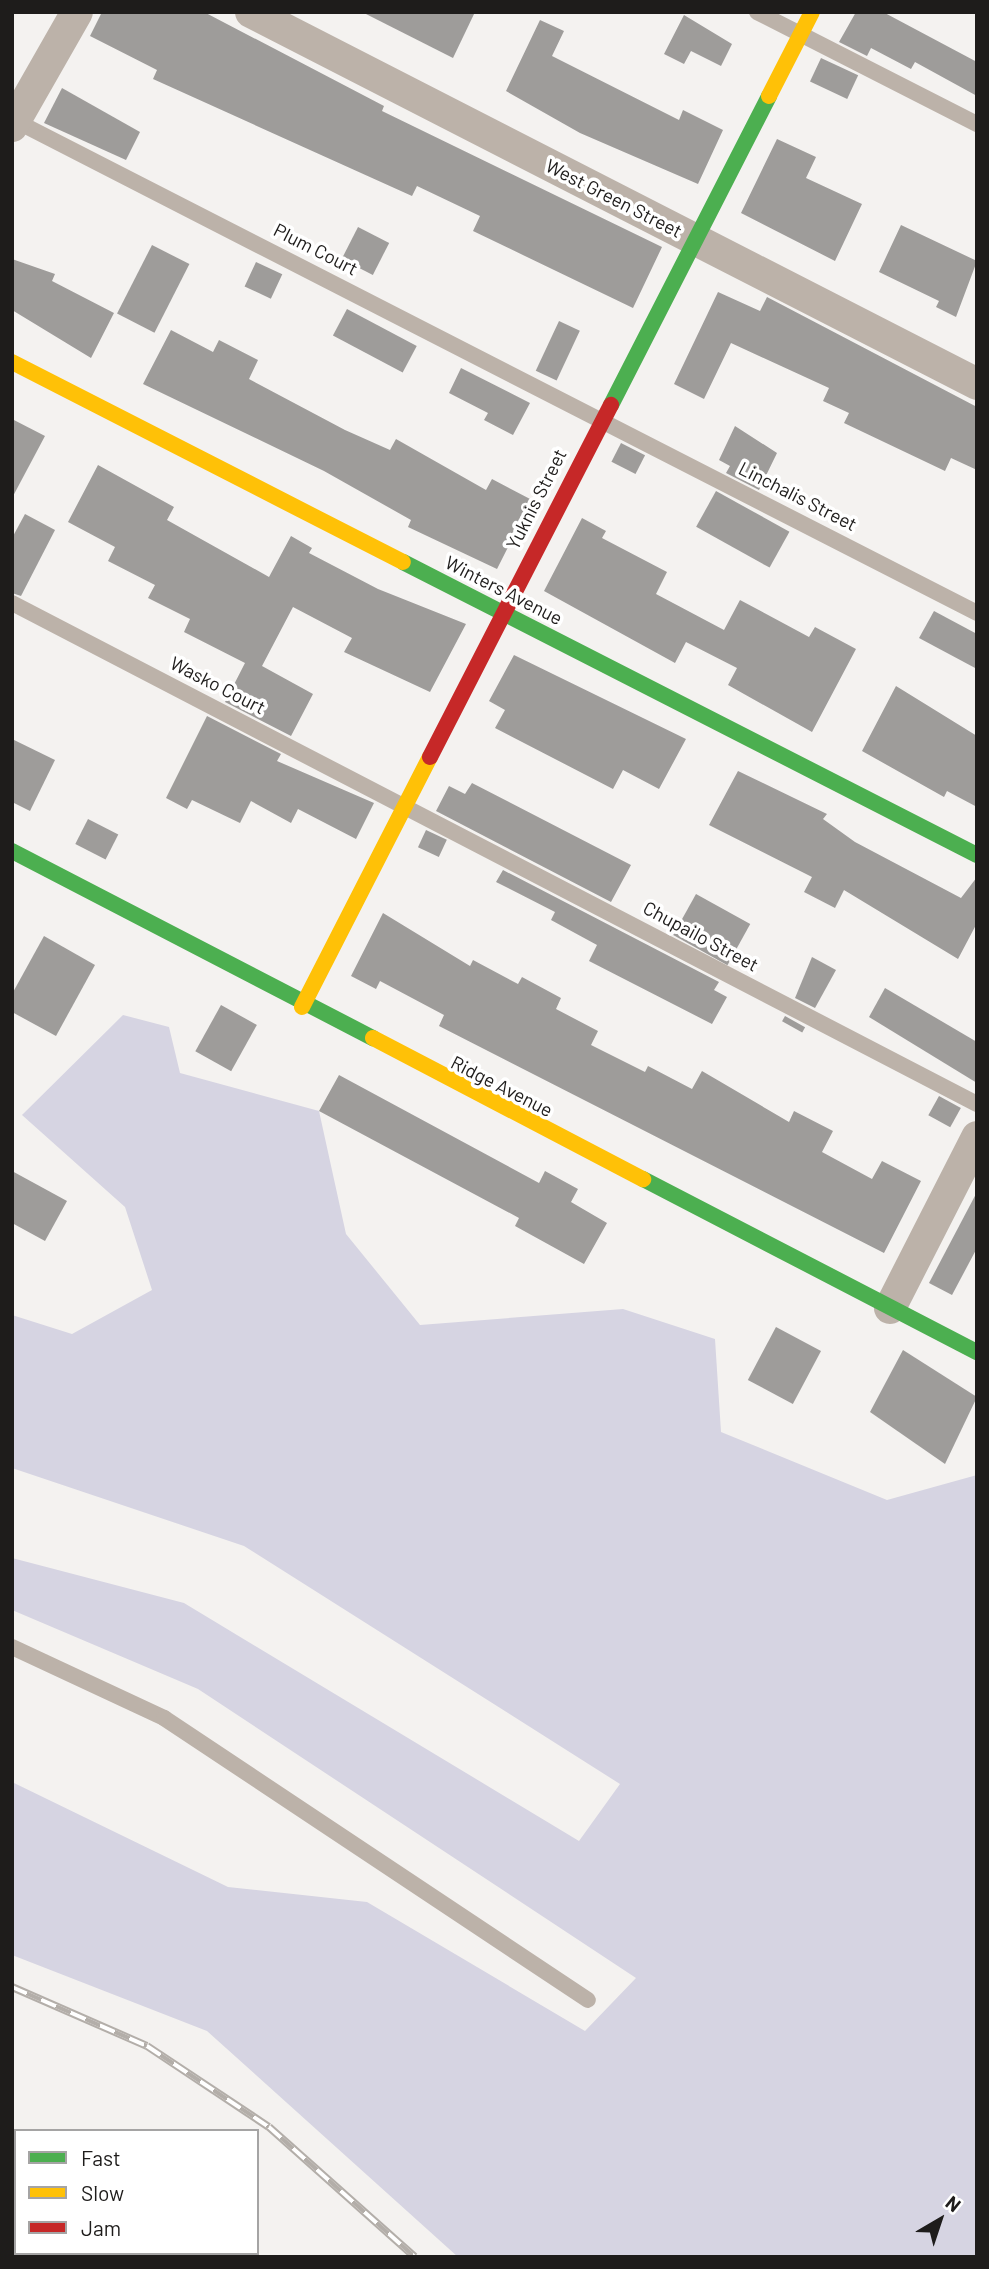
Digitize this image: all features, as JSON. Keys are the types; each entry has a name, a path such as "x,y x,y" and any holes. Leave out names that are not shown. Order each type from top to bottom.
{"street":[{"path":"13,122 77,12"},
{"name":"West Green Street","path":"251,12 977,384"},
{"name":"Yuknis Street","path":"302,1007 600,417 812,12"},
{"name":"Winters Avenue","path":"12,362 977,855"},
{"name":"Ridge Avenue","path":"12,851 302,1007 977,1352"},
{"path":"890,1308 977,1137"}],"lane":[{"path":"758,12 977,124"},
{"name":"Plum Court","path":"13,122 600,417"},
{"name":"Linchalis Street","path":"600,417 977,613"},
{"name":"Wasko Court","path":"12,603 405,805"},
{"name":"Chupailo Street","path":"405,805 977,1104"},
{"path":"12,1647 164,1718 588,2000"}],"shaded area":[{"path":"123,1015 169,1027 180,1073 319,1111 346,1234 420,1325 623,1309 715,1339 721,1432 887,1500 977,1475 977,2257 458,2257 207,2031 12,1955 12,1782 228,1887 367,1902 585,2031 636,1978 198,1689 12,1610 12,1558 184,1603 579,1841 620,1784 244,1546 12,1468 12,1315 72,1334 152,1290 125,1207 22,1115"}],"building":[{"path":"102,12 204,12 384,106 382,111 662,247 633,308 473,231 480,216 417,186 412,196 153,79 157,70 90,36"},
{"path":"362,12 475,12 453,58"},
{"path":"856,12 883,12 977,62 977,96 915,62 911,69 871,48 867,56 839,42"},
{"path":"684,15 732,44 721,66 691,51 684,64 664,54"},
{"path":"540,20 564,31 552,56 679,120 683,110 723,130 698,184 580,133 506,91"},
{"path":"821,58 858,75 847,99 810,82"},
{"path":"62,88 140,132 126,160 44,123"},
{"path":"777,139 816,157 806,178 862,204 835,261 741,213"},
{"path":"901,225 977,261 956,317 936,307 939,301 879,272"},
{"path":"358,227 389,243 373,275 342,259"},
{"path":"152,245 189,264 154,333 117,314"},
{"path":"12,259 55,274 52,281 114,313 91,358 12,310"},
{"path":"256,262 282,274 271,299 245,286"},
{"path":"718,292 760,311 767,297 977,407 977,470 951,458 945,471 844,423 849,413 823,401 829,388 731,343 704,399 674,384"},
{"path":"347,309 417,346 403,373 333,335"},
{"path":"559,321 580,331 557,381 536,371"},
{"path":"171,330 213,352 219,340 258,360 249,379 345,430 390,450 396,439 486,490 492,479 532,500 497,569 408,527 411,520 324,471 143,384"},
{"path":"461,368 530,403 513,435 484,420 488,413 449,393"},
{"path":"12,419 45,436 12,498"},
{"path":"735,426 777,453 759,490 726,473 730,466 719,460"},
{"path":"621,443 645,455 636,474 611,462"},
{"path":"98,465 174,507 167,520 269,577 291,536 312,548 309,553 378,589 466,624 430,692 344,652 352,638 293,607 262,666 313,694 291,736 225,702 245,663 184,632 190,619 148,598 155,585 108,561 115,547 68,522"},
{"path":"716,491 789,532 770,568 696,527"},
{"path":"25,514 55,530 21,596 12,593 12,538"},
{"path":"582,518 606,531 602,538 667,572 656,594 724,630 740,600 809,637 815,627 856,649 812,732 728,685 737,668 686,642 675,663 544,591"},
{"path":"934,611 977,634 977,669 919,638"},
{"path":"514,655 686,739 659,789 623,770 613,789 495,728 505,710 489,701"},
{"path":"896,686 977,736 977,807 947,791 944,797 862,751"},
{"path":"207,716 281,754 277,761 374,803 356,839 298,809 291,823 251,801 240,823 192,800 187,809 166,798"},
{"path":"12,739 55,760 30,811 12,802"},
{"path":"738,771 827,814 823,819 855,842 961,898 977,877 977,923 958,959 844,890 835,908 804,892 812,877 709,825"},
{"path":"472,783 631,865 611,902 436,811 449,786 465,794"},
{"path":"88,819 118,834 106,859 75,844"},
{"path":"426,830 447,840 439,857 418,847"},
{"path":"503,870 719,982 714,990 727,997 712,1024 589,961 597,945 551,920 555,912 496,882"},
{"path":"696,894 750,924 727,965 673,935"},
{"path":"383,913 470,966 473,960 518,984 522,977 561,998 556,1009 598,1031 591,1045 645,1072 648,1066 692,1089 702,1071 789,1122 794,1111 833,1131 822,1152 872,1179 882,1161 921,1181 884,1253 439,1026 444,1015 380,981 376,989 351,976"},
{"path":"44,936 95,965 56,1036 12,1012 12,994"},
{"path":"812,957 836,970 815,1008 795,998"},
{"path":"885,988 977,1042 977,1083 869,1017"},
{"path":"221,1005 257,1025 231,1071 195,1051"},
{"path":"785,1016 805,1027 802,1032 782,1021"},
{"path":"339,1075 539,1183 545,1171 578,1189 571,1202 607,1223 584,1264 515,1226 519,1218 319,1111"},
{"path":"939,1096 961,1108 950,1127 928,1115"},
{"path":"12,1171 67,1201 45,1241 12,1223"},
{"path":"977,1192 977,1248 952,1295 929,1283"},
{"path":"776,1327 821,1351 793,1404 748,1380"},
{"path":"903,1350 977,1397 945,1464 870,1412"}],"railway":[{"path":"12,1987 147,2046 269,2127 415,2257"}],"traffic: fast":[{"path":"611,405 769,96"},
{"path":"403,562 977,855"},
{"path":"12,851 373,1038"},
{"path":"643,1179 977,1352"}],"traffic: slow":[{"path":"769,96 812,12"},
{"path":"12,362 403,562"},
{"path":"302,1007 430,757"},
{"path":"373,1038 643,1179"}],"traffic: jam":[{"path":"430,757 611,405"}]}
